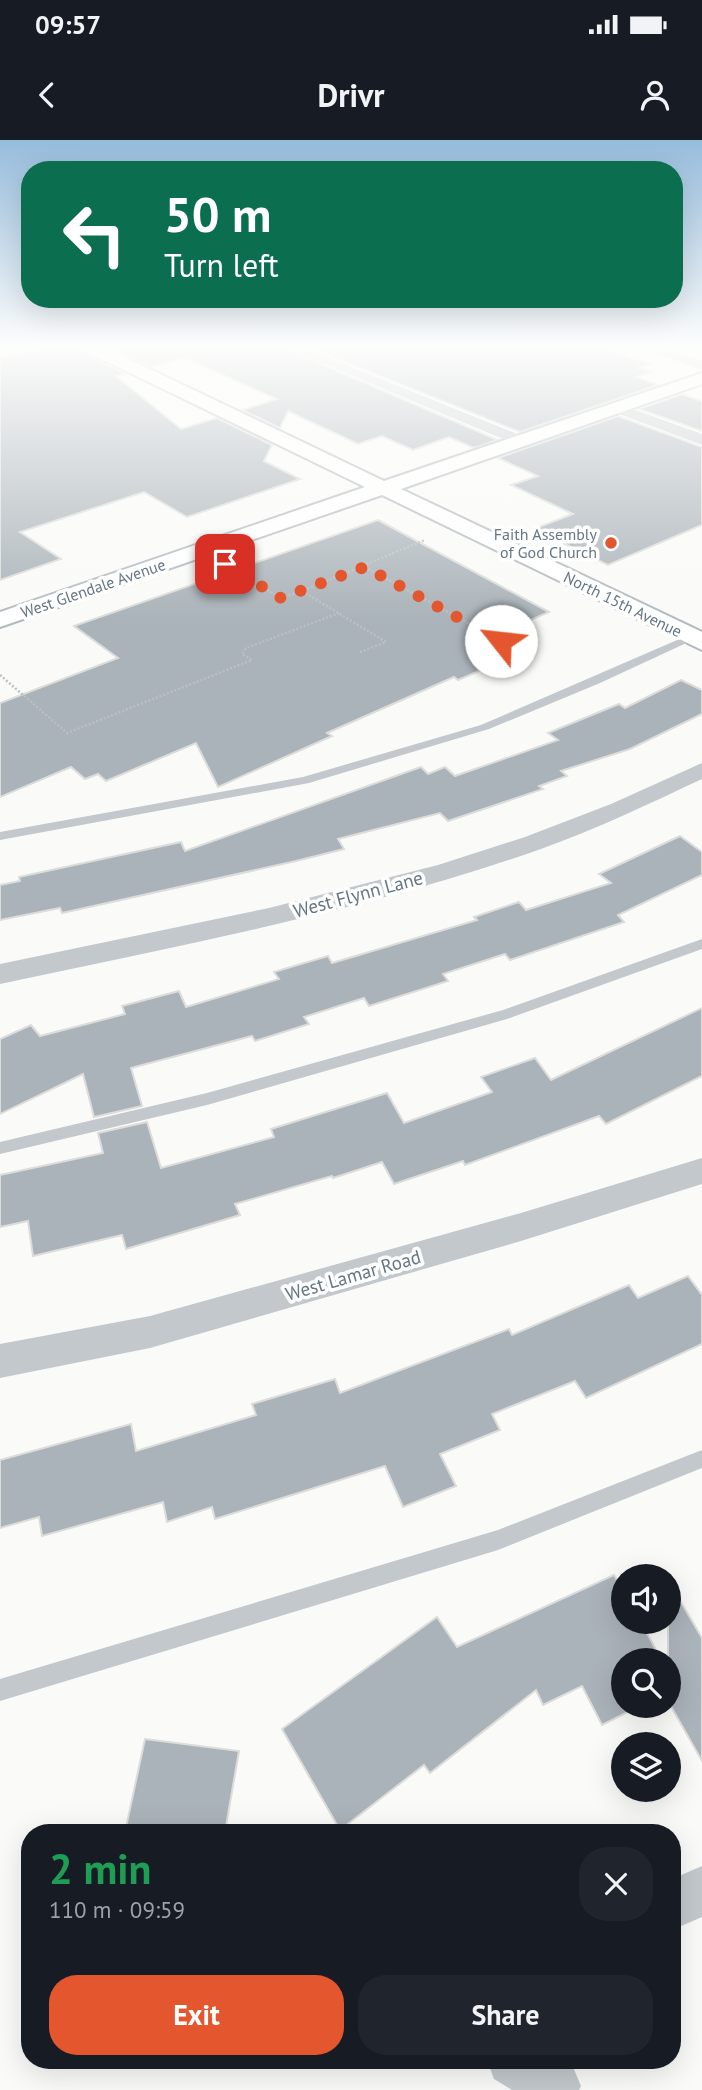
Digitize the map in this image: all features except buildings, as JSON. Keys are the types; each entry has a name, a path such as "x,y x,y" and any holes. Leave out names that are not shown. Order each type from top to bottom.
{"street":[{"name":"North 15th Avenue","path":"283,438 696,640"},
{"path":"514,438 521,441"},
{"name":"West Glendale Avenue","path":"0,620 530,438"},
{"name":"West Flynn Lane","path":"0,974 331,904 555,834 617,810 702,770"},
{"name":"West Lamar Road","path":"0,1361 150,1332 521,1227 702,1171"},
{"path":"681,1901 702,1891"}],"lane":[{"path":"0,836 305,780 485,727 696,640"},
{"path":"0,1149 207,1099 507,1014 702,944"},
{"path":"0,1690 498,1539 702,1458"}],"path":[{"path":"225,564 281,598 365,567 365,563 432,538"},
{"path":"365,567 501,641"},
{"path":"302,591 386,642 360,652"},
{"path":"0,675 67,733 252,660 242,654 246,648 339,612"}],"place":[{"name":"Faith Assembly of God Church","path":"611,543"}],"route":[{"path":"225,564 281,598 365,567 501,641"}]}
